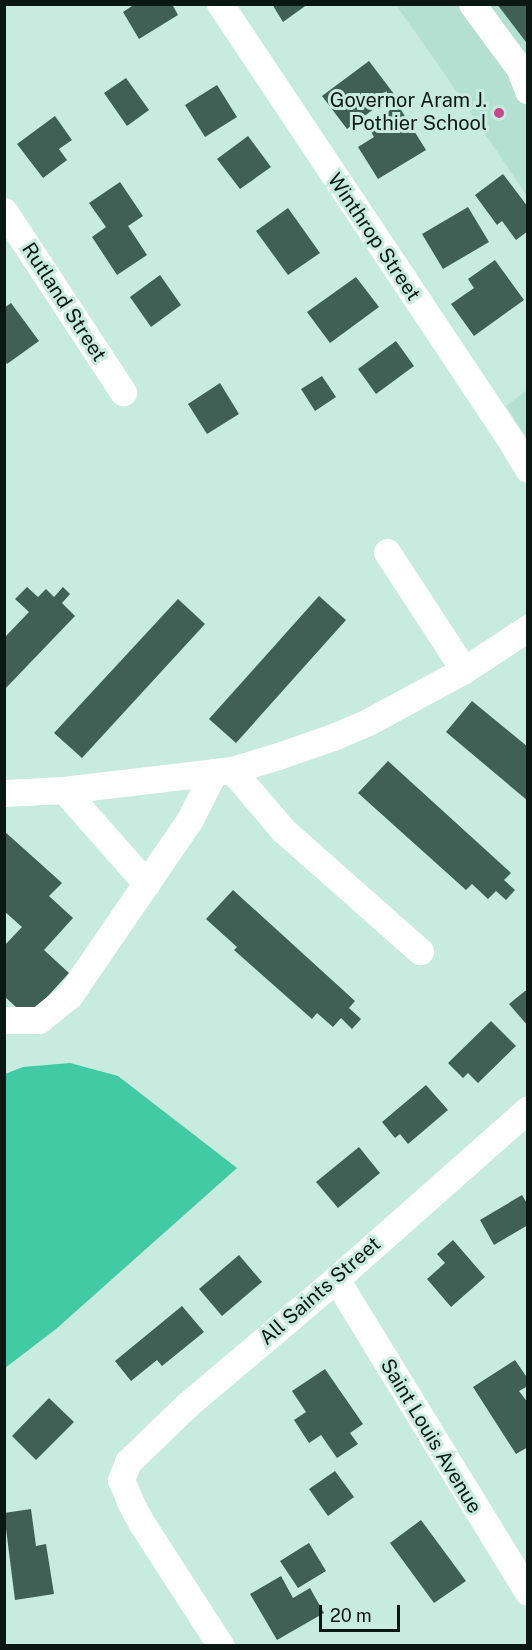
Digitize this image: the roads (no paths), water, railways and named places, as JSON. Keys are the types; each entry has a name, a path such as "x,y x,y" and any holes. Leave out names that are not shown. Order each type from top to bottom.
{"street":[{"name":"Winthrop Street","path":"220,4 510,438 528,470"},
{"path":"472,4 520,69 528,91"},
{"name":"Rutland Street","path":"4,211 123,392"},
{"path":"387,552 464,670"},
{"path":"4,793 64,790 223,771 333,737 464,670 528,628"},
{"path":"4,1020 39,1020 69,996 223,771"},
{"path":"223,771 283,830 420,951"},
{"path":"64,790 147,884"},
{"name":"All Saints Street","path":"221,1646 142,1524 121,1480 128,1462 187,1405 336,1279 528,1109"},
{"name":"Saint Louis Avenue","path":"336,1279 528,1592"}],"place":[{"name":"Governor Aram J. Pothier School","path":"499,113"}]}
